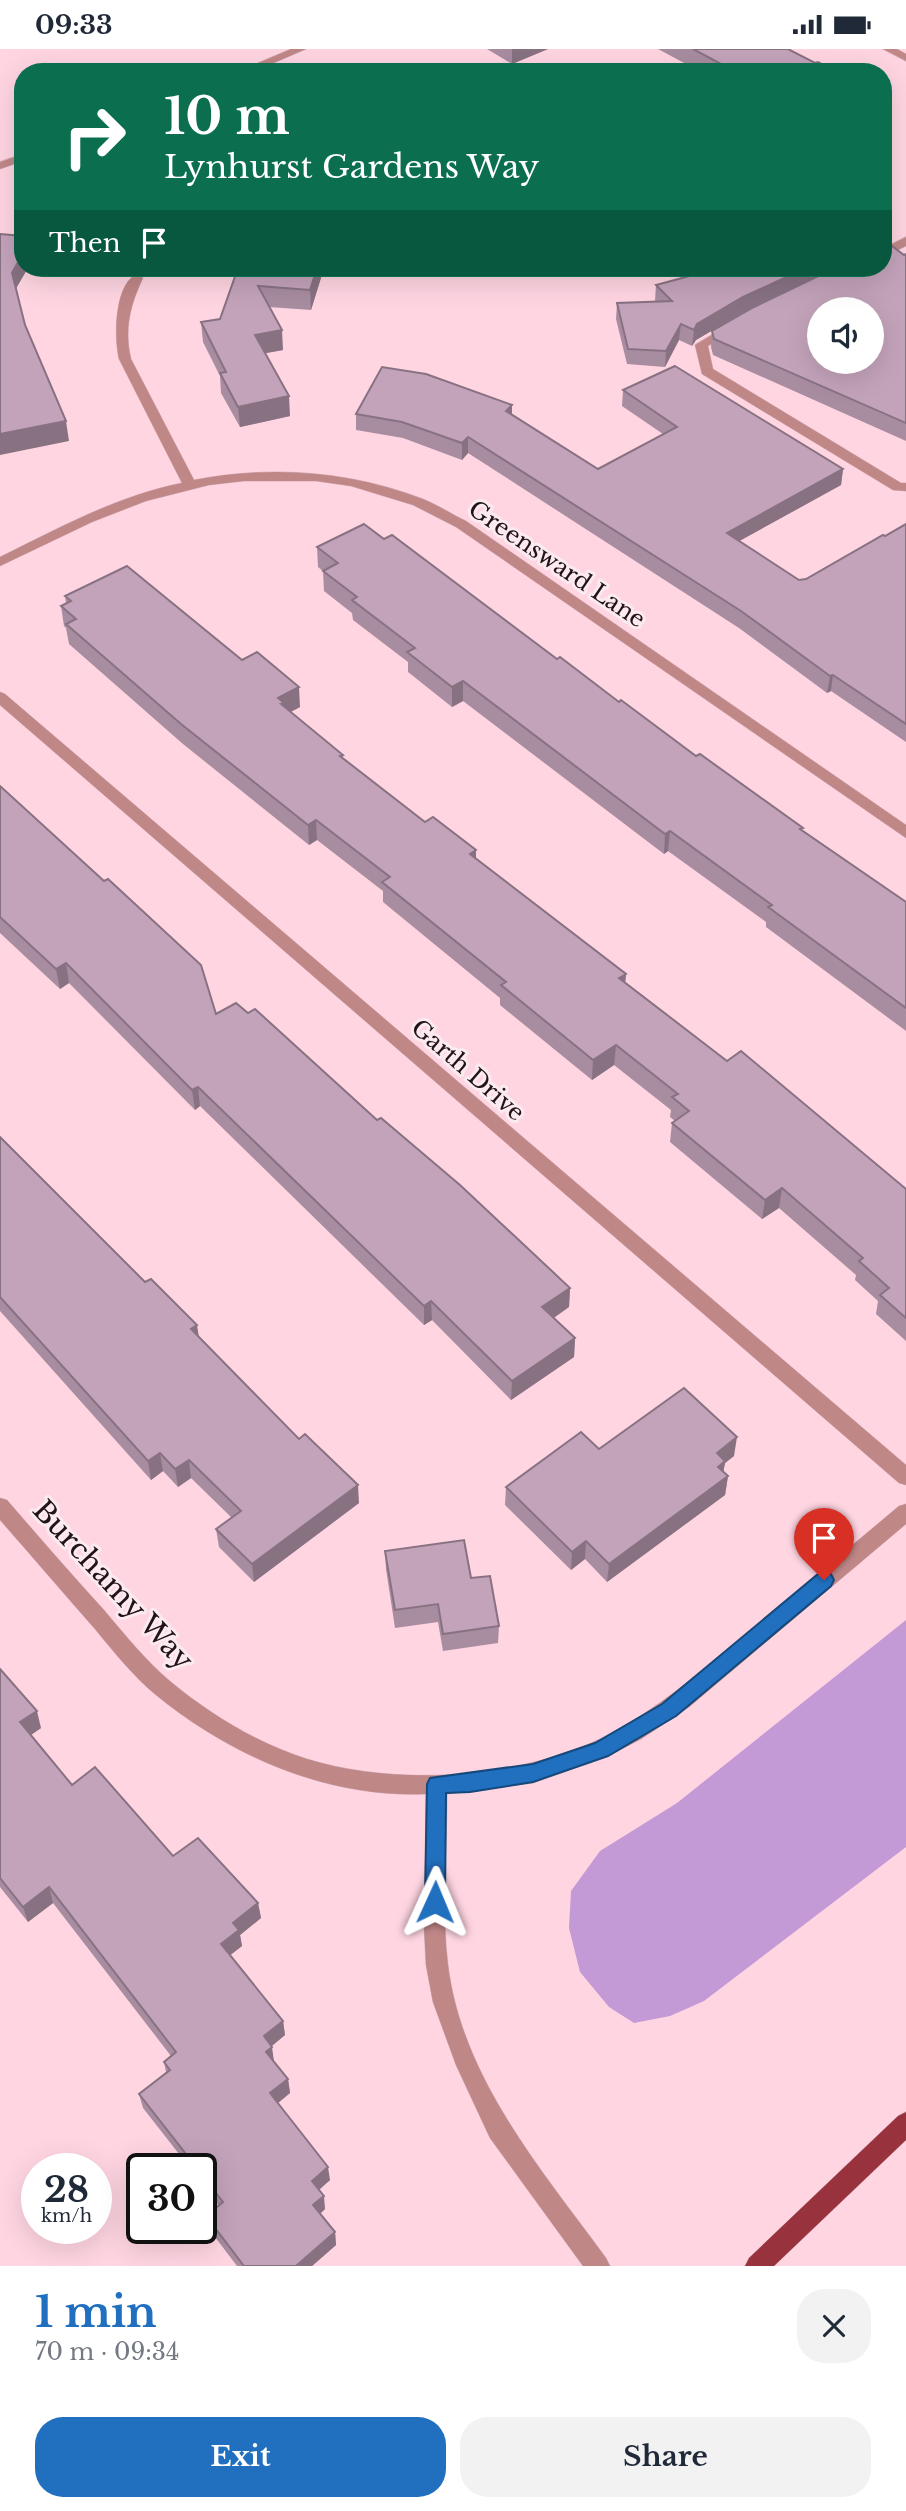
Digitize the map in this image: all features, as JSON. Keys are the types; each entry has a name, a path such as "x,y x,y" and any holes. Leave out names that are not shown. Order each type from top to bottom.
{"main road":[{"path":"757,2266 906,2124"}],"street":[{"path":"265,63 301,49"},
{"path":"888,49 906,58"},
{"path":"137,278 122,317 121,345 125,359 190,485"},
{"path":"747,318 701,345 707,371 898,487 906,487"},
{"name":"Greensward Lane","path":"0,562 134,501 190,485 259,477 323,479 395,493 461,524 906,833"},
{"name":"Garth Drive","path":"0,697 906,1478"},
{"name":"Burchamy Way","path":"0,1506 137,1663 163,1688 217,1727 248,1745 289,1762 340,1777 405,1784 470,1783 533,1773 601,1749 649,1724 682,1700 906,1512"},
{"path":"436,1784 435,1926 437,1965 444,2002 464,2057 498,2130 597,2266"}],"shaded area":[{"path":"906,1620 906,1847 704,2001 670,2016 634,2023 609,2007 580,1972 569,1928 571,1891 600,1851 677,1803"}],"building":[{"path":"693,49 788,49 815,63 719,63"},
{"path":"0,234 14,235 12,273 25,325 66,421 0,434"},
{"path":"892,246 906,254 906,423 714,339 712,331 816,277 892,277"},
{"path":"235,277 314,277 310,290 258,286 282,330 255,335 289,396 238,407 220,373 226,372 201,322 220,319"},
{"path":"686,277 786,277 743,297 697,324 694,330 681,324 666,351 628,349 617,303 672,301 656,285"},
{"path":"675,366 843,469 727,533 799,580 806,579 906,524 906,724 833,675 830,676 741,611 468,437 462,443 402,422 356,414 382,367 426,374 512,405 506,411 598,469 677,427 623,390"},
{"path":"364,524 384,539 392,535 557,659 560,657 696,756 700,754 803,828 800,829 906,902 906,1008 768,907 772,905 670,831 665,834 463,681 452,687 407,652 415,648 352,600 357,597 323,571 338,563 317,547"},
{"path":"127,566 242,660 257,652 299,687 278,698 284,703 281,704 343,755 340,756 425,822 433,817 476,850 470,854 626,974 619,978 727,1061 741,1051 906,1189 906,1318 880,1295 889,1288 859,1261 863,1258 782,1188 765,1200 672,1123 689,1111 672,1097 678,1094 616,1045 593,1060 501,985 506,982 382,882 390,877 316,820 308,825 181,724 66,624 76,619 61,606 71,601 65,596"},
{"path":"0,786 104,881 108,879 201,965 216,1014 236,1003 248,1013 255,1009 377,1120 381,1118 460,1185 570,1288 542,1307 575,1338 512,1381 431,1301 424,1306 198,1087 192,1090 66,963 56,969 0,917"},
{"path":"0,1137 145,1282 151,1279 197,1325 191,1329 299,1439 305,1434 358,1485 252,1564 216,1529 241,1511 189,1460 175,1469 160,1453 148,1461 0,1297"},
{"path":"684,1388 737,1437 717,1453 725,1461 718,1467 728,1476 609,1564 586,1541 572,1552 506,1487 581,1432 599,1449"},
{"path":"464,1540 471,1578 490,1576 499,1626 443,1634 438,1604 395,1610 385,1551"},
{"path":"0,1669 37,1711 20,1722 72,1785 95,1767 173,1856 198,1838 258,1903 233,1923 239,1930 221,1944 283,2021 264,2036 272,2047 266,2052 288,2079 270,2093 328,2167 312,2181 324,2196 313,2205 335,2232 296,2266 244,2266 217,2230 217,2207 223,2202 217,2194 217,2153 185,2153 139,2094 170,2070 164,2062 176,2052 49,1887 23,1907 0,1878"}],"route":[{"path":"435,1902 436,1784 470,1783 533,1773 601,1749 649,1724 682,1700 824,1580"}]}
